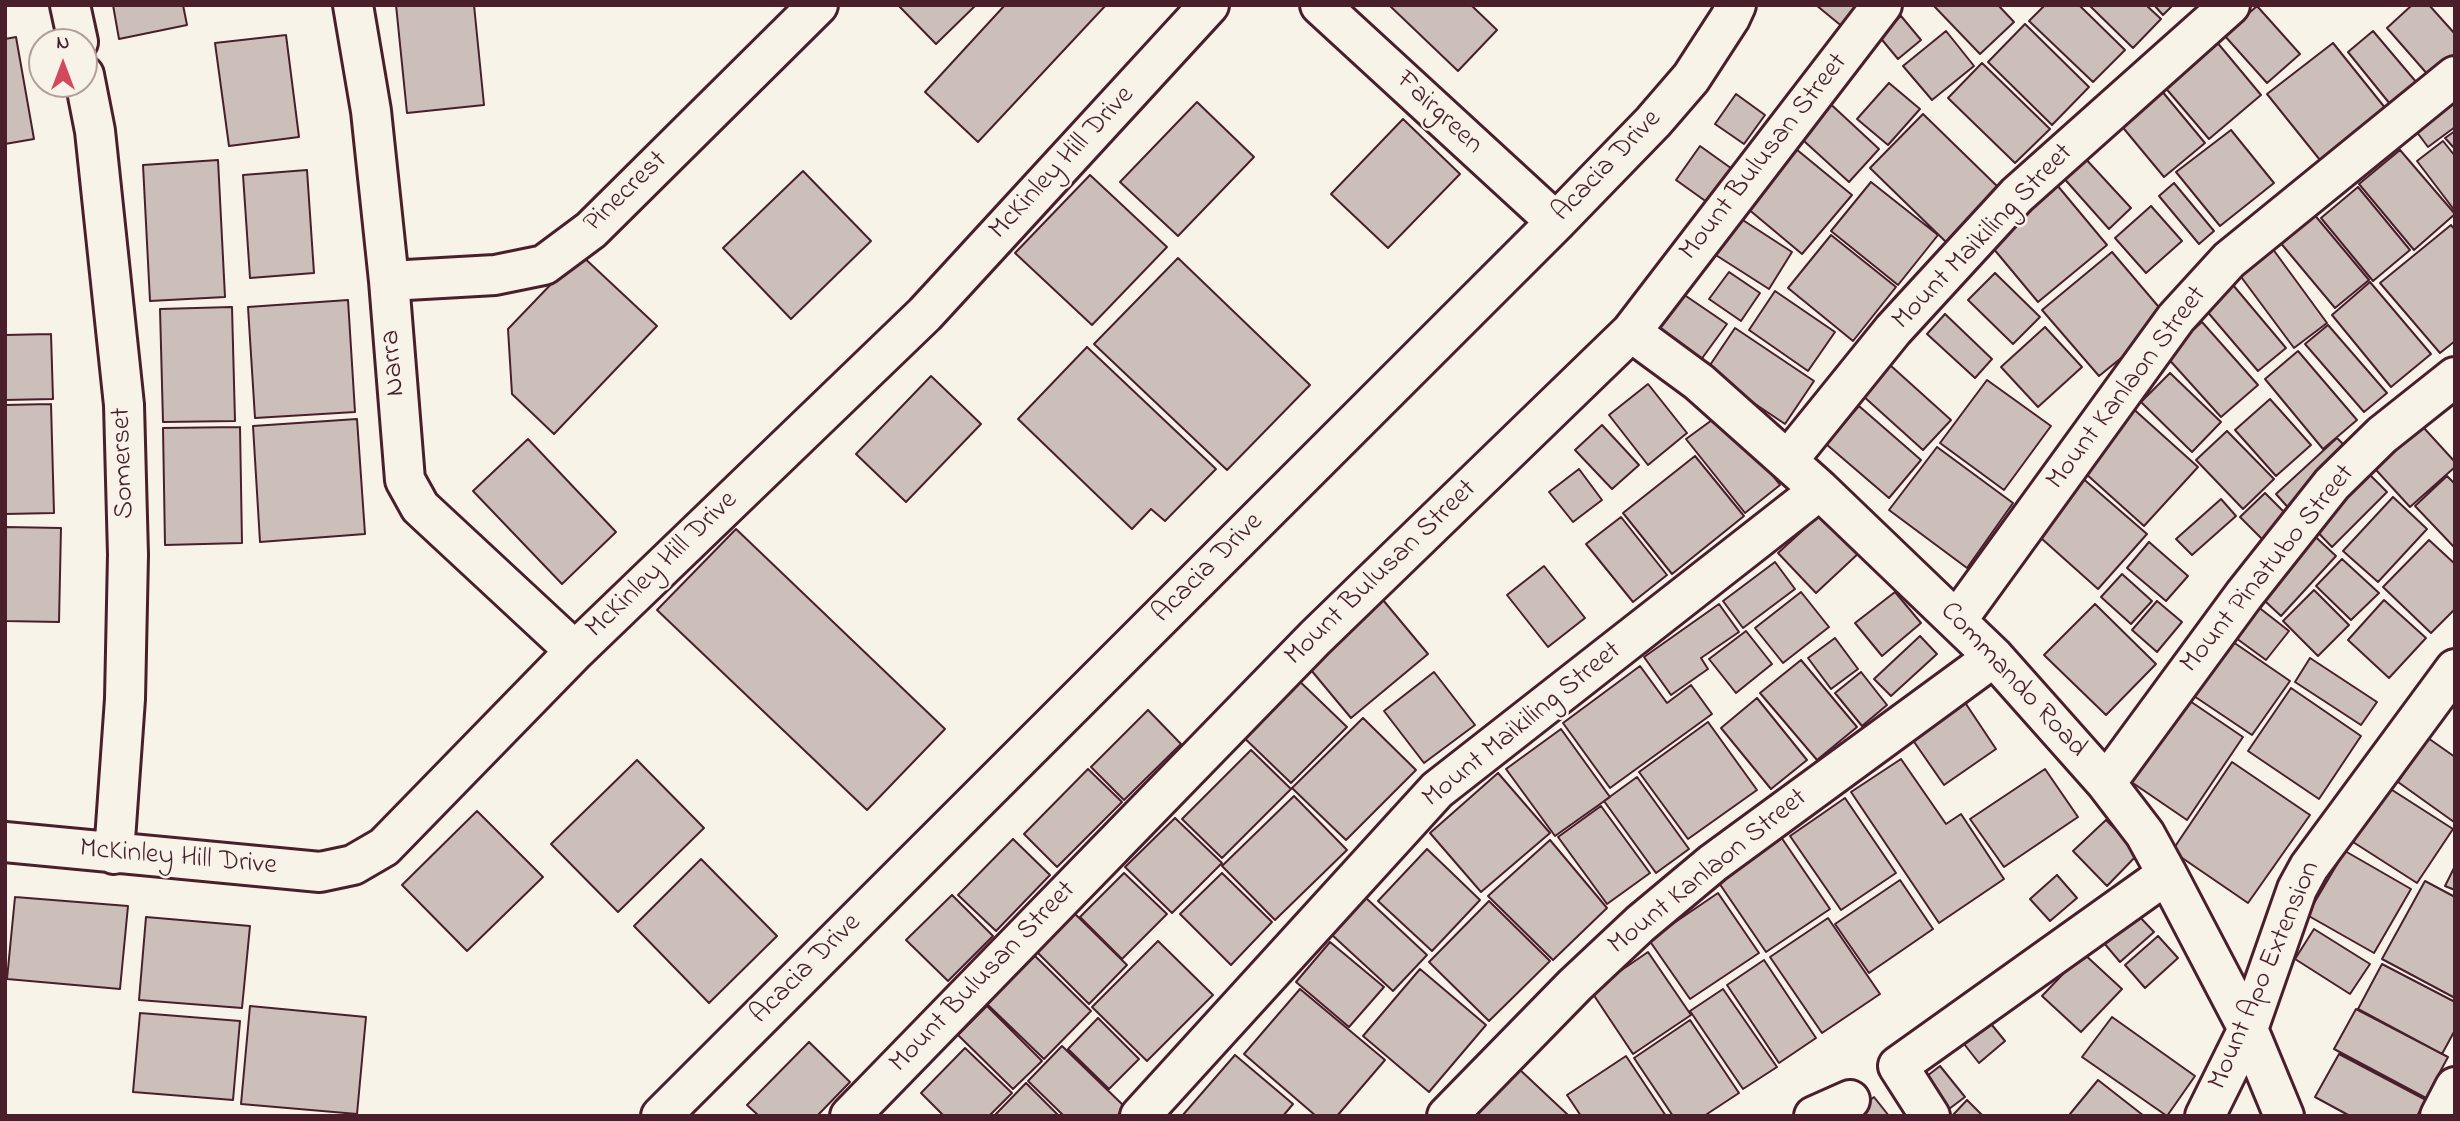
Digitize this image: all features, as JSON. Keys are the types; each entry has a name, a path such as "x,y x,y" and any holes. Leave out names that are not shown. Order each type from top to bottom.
{"street":[{"path":"70,5 75,28"},
{"name":"Narra","path":"353,5 371,111 389,281 405,480 420,507 575,651"},
{"name":"Pinecrest","path":"389,281 495,275 544,265 591,230 818,5"},
{"name":"McKinley Hill Drive","path":"5,842 320,872 354,865 384,847 575,651 925,314 1209,5"},
{"name":"Fairgreen","path":"1320,5 1556,222"},
{"name":"Acacia Drive","path":"661,1116 1653,122 1691,78 1736,5"},
{"name":"Mount Bulusan Street","path":"850,1116 1315,638 1631,332 1882,5"},
{"name":"Mount Maikiling Street","path":"1788,460 1893,330 2017,195 2230,5"},
{"name":"Mount Kanlaon Street","path":"1956,620 2176,318 2230,260 2455,76"},
{"name":"Somerset","path":"89,98 95,131 124,405 128,555 125,686 114,854"},
{"name":"Commando Road","path":"1631,332 1699,382 1820,490 1994,657 2106,783 2146,834 2248,1029 2284,1116"},
{"name":"Mount Pinatubo Street","path":"2106,783 2244,595 2333,484 2382,435 2455,377"},
{"name":"Mount Maikiling Street","path":"1140,1116 1437,790 1820,490"},
{"name":"Mount Kanlaon Street","path":"1447,1116 1575,985 1651,915 1713,863 1994,657"},
{"name":"Mount Apo Extension","path":"2204,1116 2248,1029 2297,889 2309,867 2455,669"},
{"path":"1930,1116 1898,1066 2167,874"},
{"path":"2440,1116 2455,1087"},
{"path":"1814,1116 1850,1100"}],"building":[{"path":"113,5 183,5 187,25 119,39"},
{"path":"396,5 474,5 484,105 407,113"},
{"path":"898,5 976,5 936,44"},
{"path":"1005,5 1106,5 978,142 925,92"},
{"path":"1389,5 1471,5 1497,30 1458,71"},
{"path":"1816,5 1860,5 1844,28"},
{"path":"1933,5 1998,5 2014,22 1980,54"},
{"path":"2045,5 2079,5 2125,50 2093,82 2029,21"},
{"path":"2089,5 2146,5 2161,19 2133,48"},
{"path":"2154,5 2173,5 2163,15"},
{"path":"2412,5 2429,5 2455,34 2455,54 2429,76 2387,28"},
{"path":"2257,6 2300,54 2267,83 2224,35"},
{"path":"1901,16 1921,40 1898,59 1878,35"},
{"path":"2025,24 2089,87 2052,125 1988,62"},
{"path":"1946,31 1974,66 1932,100 1903,66"},
{"path":"2373,31 2417,83 2390,104 2348,52"},
{"path":"286,35 299,137 229,146 215,43"},
{"path":"2211,35 2261,95 2209,139 2158,79"},
{"path":"16,37 34,139 5,144 5,39"},
{"path":"2333,43 2386,109 2320,160 2267,94"},
{"path":"1982,63 2050,129 2015,163 1948,98"},
{"path":"1889,83 1920,109 1888,145 1857,119"},
{"path":"2156,84 2205,143 2164,177 2115,118"},
{"path":"1736,94 1765,115 1744,144 1715,124"},
{"path":"1824,98 1879,149 1849,182 1793,131"},
{"path":"2455,101 2455,127 2428,147 2416,131"},
{"path":"1197,102 1254,157 1178,236 1120,182"},
{"path":"1923,114 1999,188 1946,242 1870,168"},
{"path":"1403,119 1460,174 1388,248 1331,194"},
{"path":"2231,130 2274,183 2220,226 2176,172"},
{"path":"2455,131 2455,149 2445,138"},
{"path":"2443,141 2455,156 2455,211 2417,161"},
{"path":"1700,146 1735,171 1711,205 1676,180"},
{"path":"1796,149 1852,195 1802,254 1747,208"},
{"path":"2400,150 2455,214 2414,250 2359,184"},
{"path":"2083,156 2131,208 2109,229 2061,175"},
{"path":"218,160 225,297 150,301 143,165"},
{"path":"307,170 314,273 250,278 243,175"},
{"path":"803,171 871,241 791,319 723,248"},
{"path":"1090,175 1167,247 1092,325 1015,253"},
{"path":"2052,179 2107,245 2038,302 1983,236"},
{"path":"1871,182 1938,235 1898,285 1831,231"},
{"path":"2174,183 2214,231 2199,244 2159,196"},
{"path":"2358,187 2410,250 2373,281 2321,218"},
{"path":"2151,206 2182,241 2146,273 2115,238"},
{"path":"2313,213 2369,280 2335,308 2279,241"},
{"path":"1735,215 1792,252 1769,289 1711,252"},
{"path":"2451,225 2455,230 2455,341 2440,353 2380,283"},
{"path":"1831,235 1896,287 1853,341 1788,288"},
{"path":"2264,237 2327,323 2294,348 2230,262"},
{"path":"2112,252 2169,319 2099,376 2042,310"},
{"path":"580,254 657,326 554,434 512,394 508,329"},
{"path":"1178,258 1310,385 1227,470 1094,344"},
{"path":"1729,272 1760,293 1741,321 1709,299"},
{"path":"1995,273 2040,317 2013,344 1968,300"},
{"path":"2370,282 2431,354 2391,387 2332,315"},
{"path":"2233,285 2286,348 2258,371 2205,309"},
{"path":"1775,291 1835,332 1808,371 1749,330"},
{"path":"1683,294 1727,324 1695,368 1651,337"},
{"path":"348,300 355,412 255,418 248,307"},
{"path":"232,307 235,421 163,422 160,309"},
{"path":"1945,314 1992,359 1975,378 1927,334"},
{"path":"2202,322 2258,385 2221,417 2165,355"},
{"path":"2328,325 2387,393 2364,412 2305,344"},
{"path":"2045,327 2082,367 2038,407 2001,367"},
{"path":"1735,328 1814,381 1785,424 1706,371"},
{"path":"51,334 53,399 5,400 5,335"},
{"path":"1087,347 1216,469 1165,521 1151,509 1132,529 1018,419"},
{"path":"2298,351 2357,420 2323,449 2265,379"},
{"path":"1880,356 1951,420 1923,450 1852,386"},
{"path":"2170,373 2221,422 2192,452 2141,402"},
{"path":"931,376 981,424 906,502 856,454"},
{"path":"1987,380 2051,426 2004,490 1940,443"},
{"path":"1648,384 1687,433 1648,465 1609,415"},
{"path":"2270,399 2311,445 2276,476 2235,430"},
{"path":"51,404 54,513 5,514 5,405"},
{"path":"2129,405 2198,467 2144,526 2075,464"},
{"path":"1859,406 1921,460 1889,498 1826,444"},
{"path":"1723,412 1780,485 1745,513 1686,439"},
{"path":"2413,416 2455,462 2455,467 2410,507 2366,459"},
{"path":"357,419 365,534 260,542 253,426"},
{"path":"1602,425 1639,465 1612,489 1575,450"},
{"path":"240,427 242,543 165,545 163,428"},
{"path":"2227,431 2274,479 2243,509 2196,460"},
{"path":"2337,438 2353,454 2292,512 2276,494"},
{"path":"528,439 616,532 562,584 473,491"},
{"path":"1937,447 2013,503 1967,568 1889,510"},
{"path":"1695,456 1744,516 1672,574 1623,513"},
{"path":"2361,466 2387,492 2332,547 2306,520"},
{"path":"1579,469 1602,500 1573,522 1549,492"},
{"path":"2080,476 2147,534 2098,589 2032,530"},
{"path":"2447,476 2455,484 2454,547 2415,506"},
{"path":"2265,493 2297,525 2273,550 2240,517"},
{"path":"2393,497 2427,529 2378,582 2343,551"},
{"path":"2221,499 2236,516 2192,555 2176,539"},
{"path":"1824,511 1861,551 1816,593 1778,553"},
{"path":"1621,517 1667,575 1633,602 1586,544"},
{"path":"5,527 61,528 59,622 5,621"},
{"path":"736,529 945,729 867,810 657,610"},
{"path":"2307,529 2336,556 2281,616 2252,589"},
{"path":"2429,540 2455,564 2455,609 2431,633 2383,587"},
{"path":"2149,542 2188,576 2166,601 2127,568"},
{"path":"2342,559 2379,593 2351,620 2316,586"},
{"path":"1775,562 1795,589 1743,628 1723,601"},
{"path":"1544,566 1585,618 1548,647 1507,595"},
{"path":"2122,574 2152,601 2131,624 2101,597"},
{"path":"2314,590 2349,625 2318,656 2283,621"},
{"path":"1801,592 1829,627 1783,663 1755,628"},
{"path":"1895,592 1921,623 1882,656 1855,623"},
{"path":"1378,594 1428,654 1351,718 1301,658"},
{"path":"2248,599 2289,631 2266,660 2225,630"},
{"path":"2384,600 2426,638 2389,678 2348,640"},
{"path":"2157,601 2182,622 2157,652 2132,630"},
{"path":"1719,604 1739,632 1701,658 1708,669 1671,695 1644,657"},
{"path":"2095,604 2156,664 2106,715 2044,655"},
{"path":"1746,631 1772,664 1736,693 1709,659"},
{"path":"2220,633 2290,681 2252,735 2182,688"},
{"path":"1920,636 1937,654 1891,696 1874,679"},
{"path":"1835,638 1858,669 1831,689 1808,658"},
{"path":"2310,658 2377,702 2361,725 2295,682"},
{"path":"1801,660 1857,727 1817,760 1760,693"},
{"path":"1640,666 1667,703 1691,685 1712,714 1610,788 1563,723"},
{"path":"1434,672 1475,725 1424,763 1384,711"},
{"path":"1861,672 1887,705 1862,726 1835,693"},
{"path":"1292,674 1347,727 1291,783 1236,730"},
{"path":"2291,688 2361,736 2319,799 2248,751"},
{"path":"2181,695 2243,737 2187,820 2124,777"},
{"path":"1757,698 1807,760 1771,789 1721,728"},
{"path":"1964,701 1996,749 1944,785 1910,736"},
{"path":"1148,710 1181,744 1124,800 1091,767"},
{"path":"1363,718 1416,770 1346,840 1292,788"},
{"path":"1708,722 1757,790 1688,839 1639,772"},
{"path":"1561,729 1610,797 1555,836 1506,769"},
{"path":"2428,738 2455,757 2454,822 2398,782"},
{"path":"1251,750 1291,789 1222,858 1182,819"},
{"path":"1901,759 1946,824 1961,814 2004,879 1939,923 1851,792"},
{"path":"637,760 704,828 618,912 551,844"},
{"path":"2232,762 2310,815 2248,903 2172,851"},
{"path":"1088,769 1122,802 1057,867 1024,834"},
{"path":"2045,769 2078,817 2004,867 1970,819"},
{"path":"1498,773 1550,833 1481,892 1430,833"},
{"path":"1637,777 1689,849 1656,873 1604,801"},
{"path":"2389,788 2453,829 2417,883 2353,842"},
{"path":"1294,796 1347,850 1275,920 1222,866"},
{"path":"1845,798 1896,873 1841,910 1790,836"},
{"path":"1601,806 1650,873 1607,904 1558,837"},
{"path":"477,811 543,877 467,951 402,885"},
{"path":"1175,818 1222,863 1172,913 1125,867"},
{"path":"2106,820 2139,853 2107,886 2073,851"},
{"path":"1781,837 1830,909 1766,952 1717,880"},
{"path":"1013,839 1050,875 996,931 958,895"},
{"path":"1550,840 1607,908 1553,960 1488,896"},
{"path":"1427,849 1480,900 1432,951 1378,901"},
{"path":"2345,851 2411,889 2374,953 2307,915"},
{"path":"701,859 777,936 709,1003 634,926"},
{"path":"2455,866 2455,890 2445,886"},
{"path":"1124,873 1167,914 1122,959 1080,917"},
{"path":"1222,873 1272,922 1231,965 1180,914"},
{"path":"2057,875 2077,898 2050,921 2030,899"},
{"path":"1900,880 1933,929 1869,973 1835,924"},
{"path":"2425,881 2455,897 2455,998 2382,959"},
{"path":"1718,893 1759,953 1690,999 1649,940"},
{"path":"952,895 993,936 948,981 906,940"},
{"path":"15,897 128,906 120,989 7,979"},
{"path":"1366,898 1427,955 1393,991 1331,934"},
{"path":"1489,901 1550,961 1489,1021 1429,962"},
{"path":"1073,912 1127,965 1089,1004 1035,950"},
{"path":"2137,914 2154,932 2120,962 2104,943"},
{"path":"146,917 250,926 242,1008 139,1000"},
{"path":"1828,918 1880,994 1822,1033 1770,957"},
{"path":"2314,929 2370,964 2350,994 2295,959"},
{"path":"2158,936 2178,958 2145,988 2125,965"},
{"path":"1158,941 1213,995 1147,1061 1092,1007"},
{"path":"1330,942 1384,987 1349,1027 1296,982"},
{"path":"1648,952 1691,1015 1633,1054 1591,991"},
{"path":"2083,953 2122,989 2081,1032 2042,996"},
{"path":"1035,956 1091,1011 1044,1059 987,1004"},
{"path":"1764,960 1816,1038 1779,1063 1727,985"},
{"path":"2382,964 2455,1002 2455,1030 2442,1054 2358,1009"},
{"path":"1420,969 1486,1025 1429,1092 1363,1036"},
{"path":"1300,989 1385,1060 1337,1116 1316,1116 1244,1054"},
{"path":"1723,989 1777,1067 1743,1089 1690,1011"},
{"path":"250,1006 366,1017 357,1114 241,1104"},
{"path":"987,1006 1042,1061 1013,1089 958,1035"},
{"path":"2356,1009 2448,1057 2426,1098 2334,1049"},
{"path":"140,1013 240,1021 233,1100 133,1092"},
{"path":"1983,1014 2005,1041 1979,1063 1957,1035"},
{"path":"2112,1017 2195,1076 2167,1116 2082,1057"},
{"path":"1098,1018 1139,1059 1109,1089 1068,1049"},
{"path":"1690,1020 1739,1093 1704,1116 1673,1116 1634,1058"},
{"path":"809,1042 850,1082 817,1116 759,1116 747,1105"},
{"path":"1062,1046 1125,1107 1117,1116 1064,1116 1028,1081"},
{"path":"965,1048 1012,1093 989,1116 944,1116 921,1093"},
{"path":"2339,1054 2426,1100 2417,1116 2350,1116 2315,1097"},
{"path":"1235,1055 1293,1104 1283,1116 1182,1116"},
{"path":"1626,1056 1666,1116 1581,1116 1567,1095"},
{"path":"1940,1066 1965,1097 1941,1115 1918,1083"},
{"path":"1518,1068 1568,1115 1471,1116"},
{"path":"2098,1080 2144,1116 2070,1114"},
{"path":"1026,1083 1059,1116 994,1116"},
{"path":"1874,1097 1889,1116 1850,1116"},
{"path":"1967,1100 1983,1116 1952,1116"}]}
